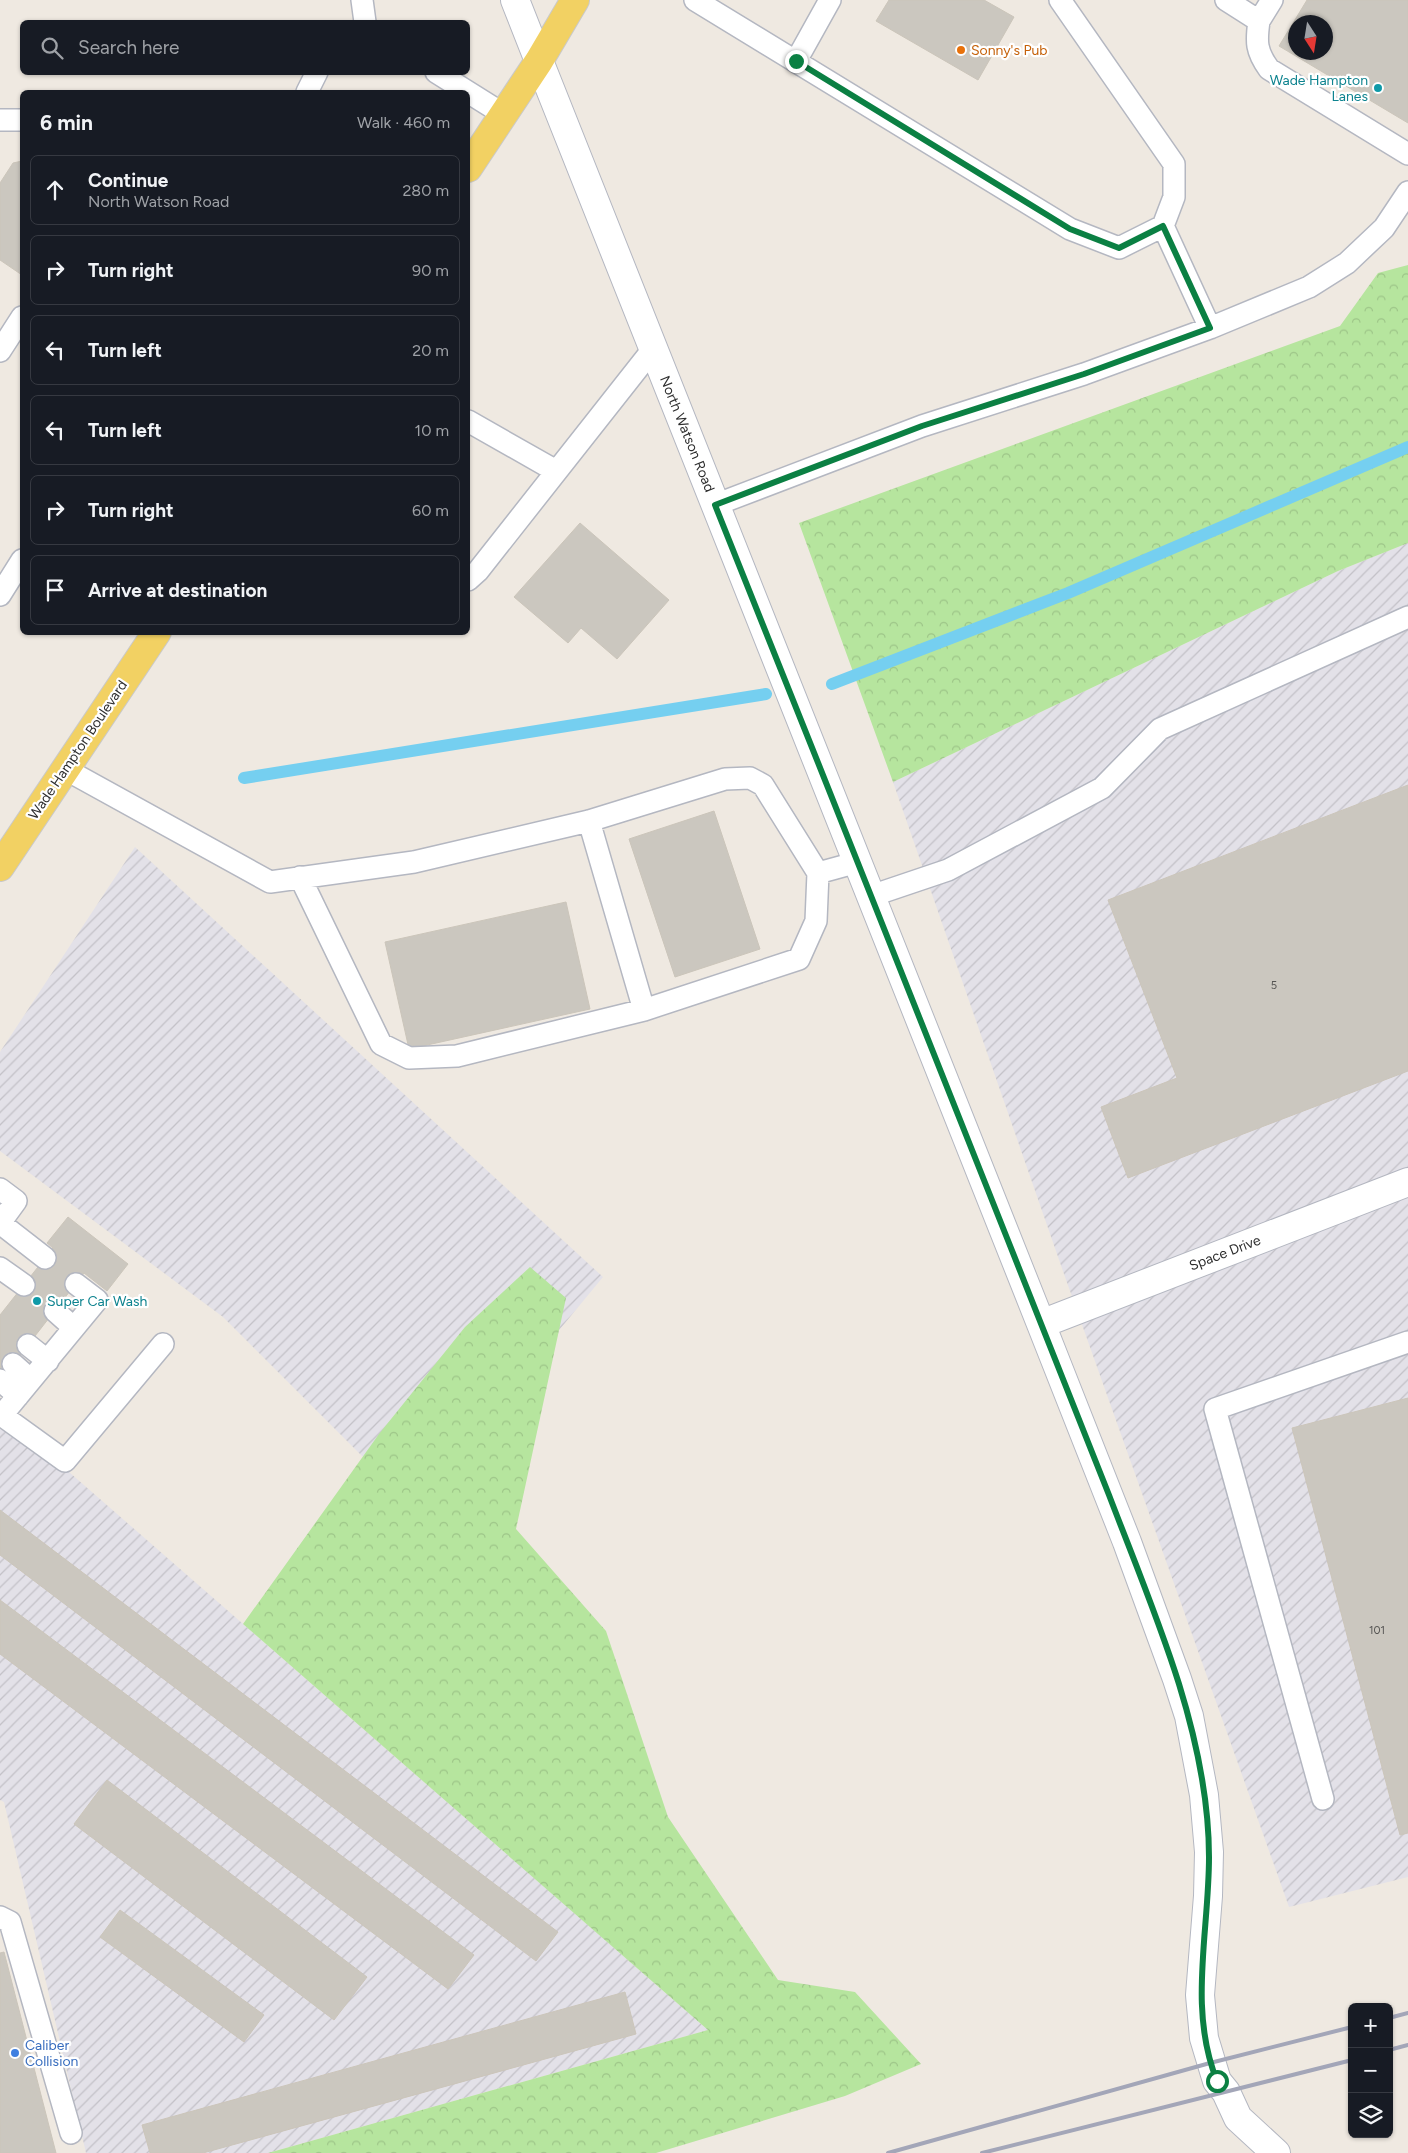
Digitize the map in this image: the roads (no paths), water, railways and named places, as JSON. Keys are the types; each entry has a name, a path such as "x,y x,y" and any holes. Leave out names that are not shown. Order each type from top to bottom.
{"main road":[{"path":"470,165 539,61 575,0"},
{"name":"Wade Hampton Boulevard","path":"2,859 66,769 155,635"}],"street":[{"name":"North Watson Road","path":"515,0 1127,1542 1177,1679 1188,1716 1204,1795 1209,1852 1208,1896 1200,1995 1204,2038 1210,2063 1238,2118 1276,2153"},
{"name":"Space Drive","path":"1041,1324 1408,1182"}],"lane":[{"path":"362,0 365,20"},
{"path":"695,0 1070,229 1119,248 1163,226 1174,197 1174,164 1060,0"},
{"path":"796,61 830,0"},
{"path":"1226,0 1259,21"},
{"path":"1272,0 1259,21 1257,37 1259,54 1269,68 1408,154"},
{"path":"308,90 316,75"},
{"path":"441,75 465,90"},
{"path":"470,93 504,114"},
{"path":"0,120 20,120"},
{"path":"715,505 922,426 1084,374 1210,328 1309,287 1347,263 1384,228 1408,192"},
{"path":"1163,226 1210,328"},
{"path":"0,352 20,320"},
{"path":"470,578 478,571 653,349"},
{"path":"470,421 556,471"},
{"path":"0,595 20,563"},
{"path":"871,896 948,870 1102,788 1160,729 1408,617"},
{"path":"66,769 270,882 300,877 414,862 589,821 725,779 750,778 763,786 818,873 816,922 799,959 644,1010 457,1056 409,1058 381,1044 300,877"},
{"path":"589,821 644,1010"},
{"path":"818,873 858,862"},
{"path":"0,1189 16,1202 0,1223 45,1258"},
{"path":"0,1268 24,1285"},
{"path":"76,1284 96,1300 48,1361 1,1414 65,1461 163,1344"},
{"path":"55,1311 74,1328"},
{"path":"1323,1799 1215,1409 1408,1342"},
{"path":"28,1345 48,1361"},
{"path":"14,1364 31,1380"},
{"path":"0,1380 18,1396"},
{"path":"0,1917 10,1922 71,2134"}],"waterway":[{"path":"832,684 1068,593 1408,447"},
{"path":"244,778 766,694"}],"railway":[{"path":"1393,2017 1408,2013"},
{"path":"888,2153 1210,2063 1348,2028"},
{"path":"1393,2049 1408,2045"},
{"path":"982,2153 1348,2061"}],"place":[{"name":"Sonny's Pub","path":"961,50"},
{"name":"Wade Hampton Lanes","path":"1378,88"},
{"name":"Super Car Wash","path":"37,1301"},
{"name":"Caliber Collision","path":"15,2053"}]}
